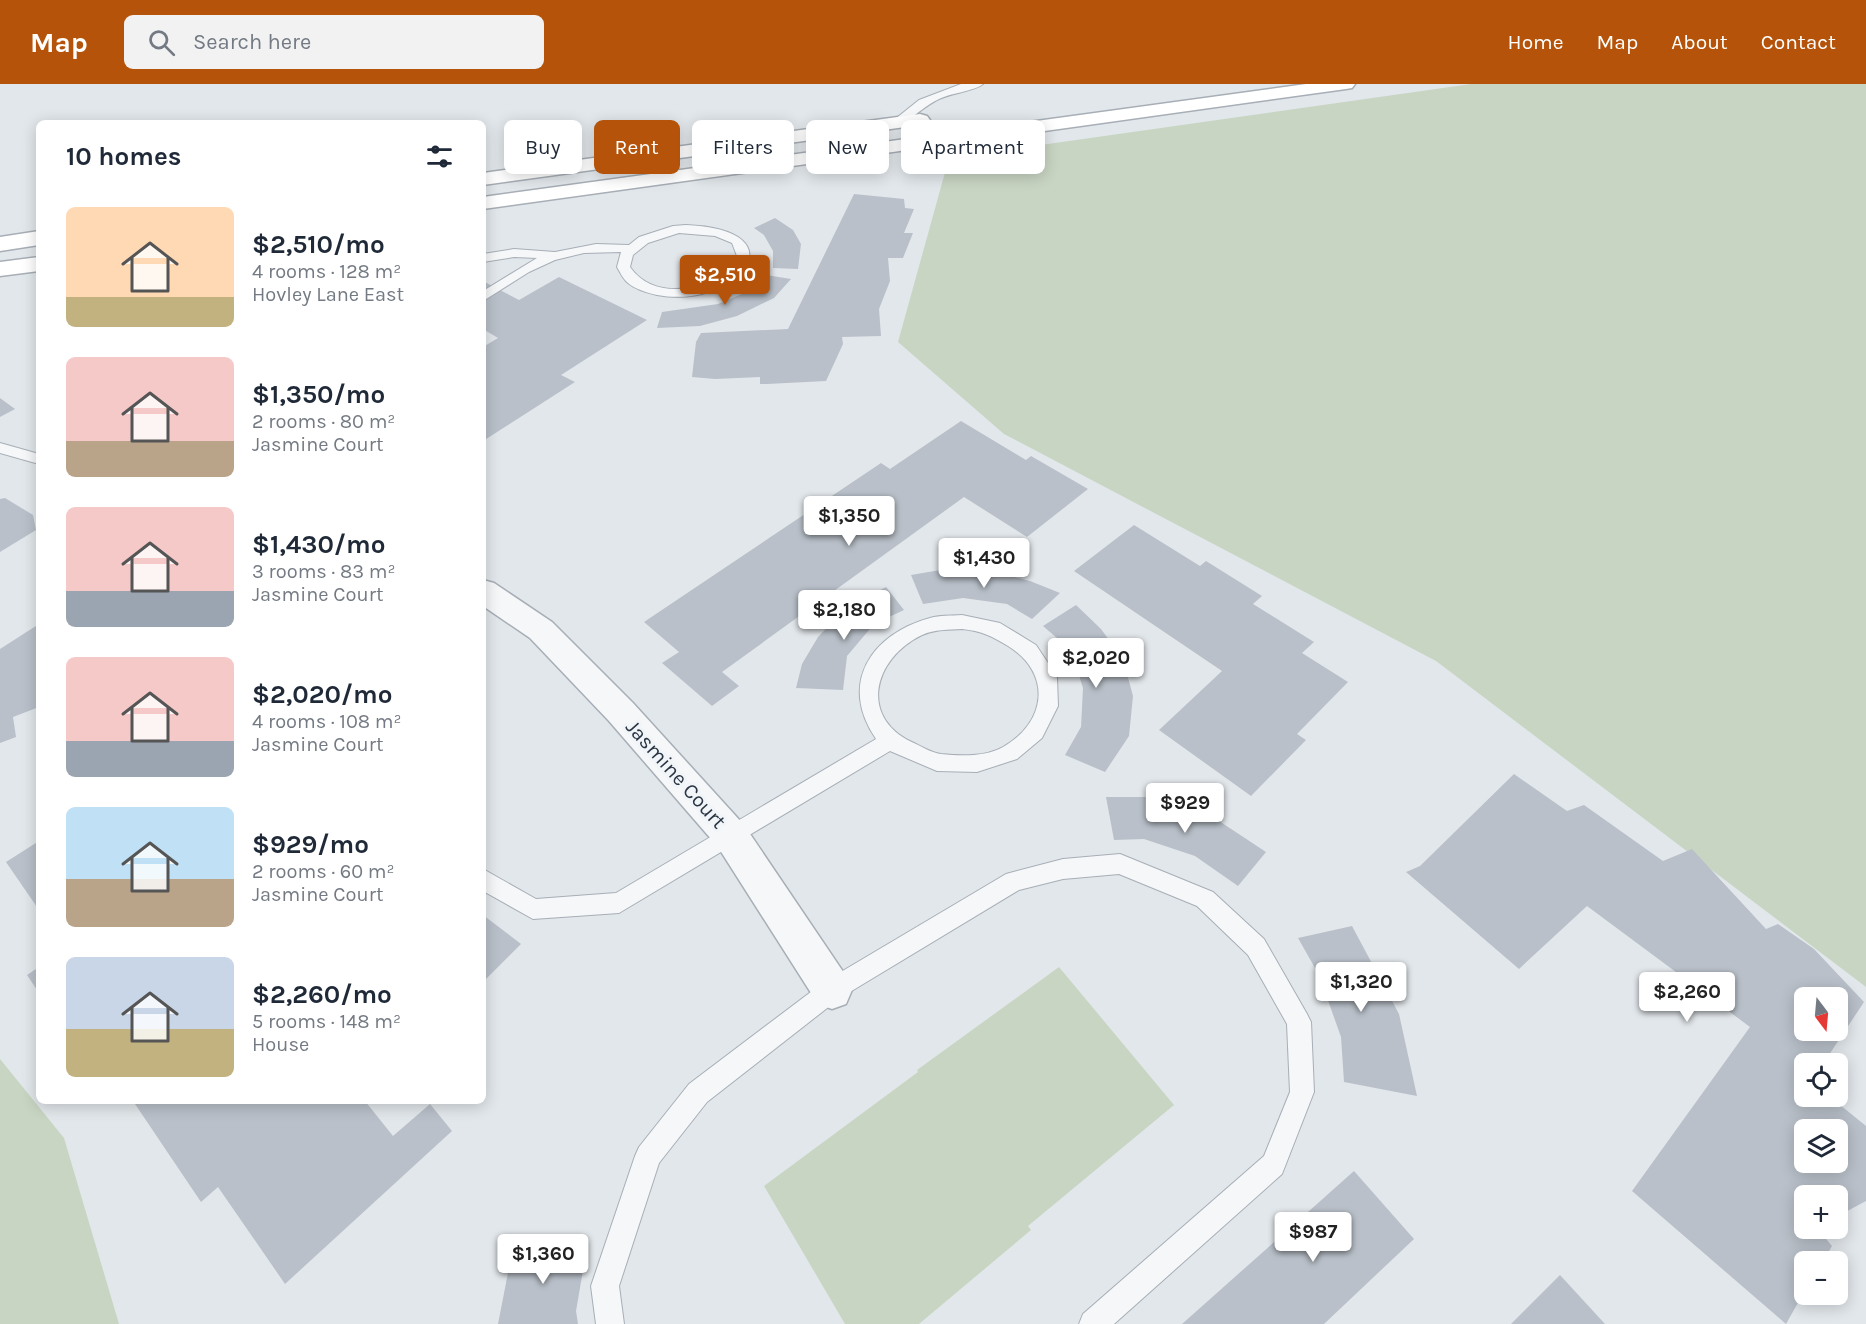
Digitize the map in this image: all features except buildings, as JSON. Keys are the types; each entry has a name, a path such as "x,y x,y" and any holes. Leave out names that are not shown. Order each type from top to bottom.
{"street":[{"path":"486,203 1346,84"},
{"path":"486,179 941,117"},
{"path":"0,244 36,238"},
{"path":"0,269 36,264"},
{"name":"Jasmine Court","path":"486,593 541,630 621,712 731,836 832,990"}],"lane":[{"path":"895,124 909,110 956,87 978,84"},
{"path":"486,295 537,262 574,250 608,247 631,249 643,240 660,233 697,228 715,231 729,236 740,244 744,254 742,264 722,283 705,289 668,293 651,291 636,285 627,277 623,268 624,258 631,249"},
{"path":"486,258 514,253 558,255"},
{"path":"0,448 36,458"},
{"path":"962,622 991,626 1016,638 1036,656 1047,677 1050,700 1043,723 1027,742 1003,758 973,765 943,765 914,756 890,741 873,720 867,695 871,672 875,664 885,650 906,634 932,624 962,622"},
{"path":"486,881 534,909 619,903 890,741"},
{"path":"610,1324 605,1286 648,1156 698,1093 832,990 1014,881 1063,869 1120,864 1205,899 1256,947 1299,1022 1302,1092 1274,1165 1093,1324"}],"green space":[{"path":"1471,84 1866,84 1866,987 1436,661 1004,434 898,342 945,174 1045,174 1045,144"},
{"path":"1059,967 1174,1105 1028,1226 1031,1230 919,1324 845,1324 764,1186 918,1072 917,1070"},
{"path":"0,1059 64,1138 119,1324 0,1324"}]}
